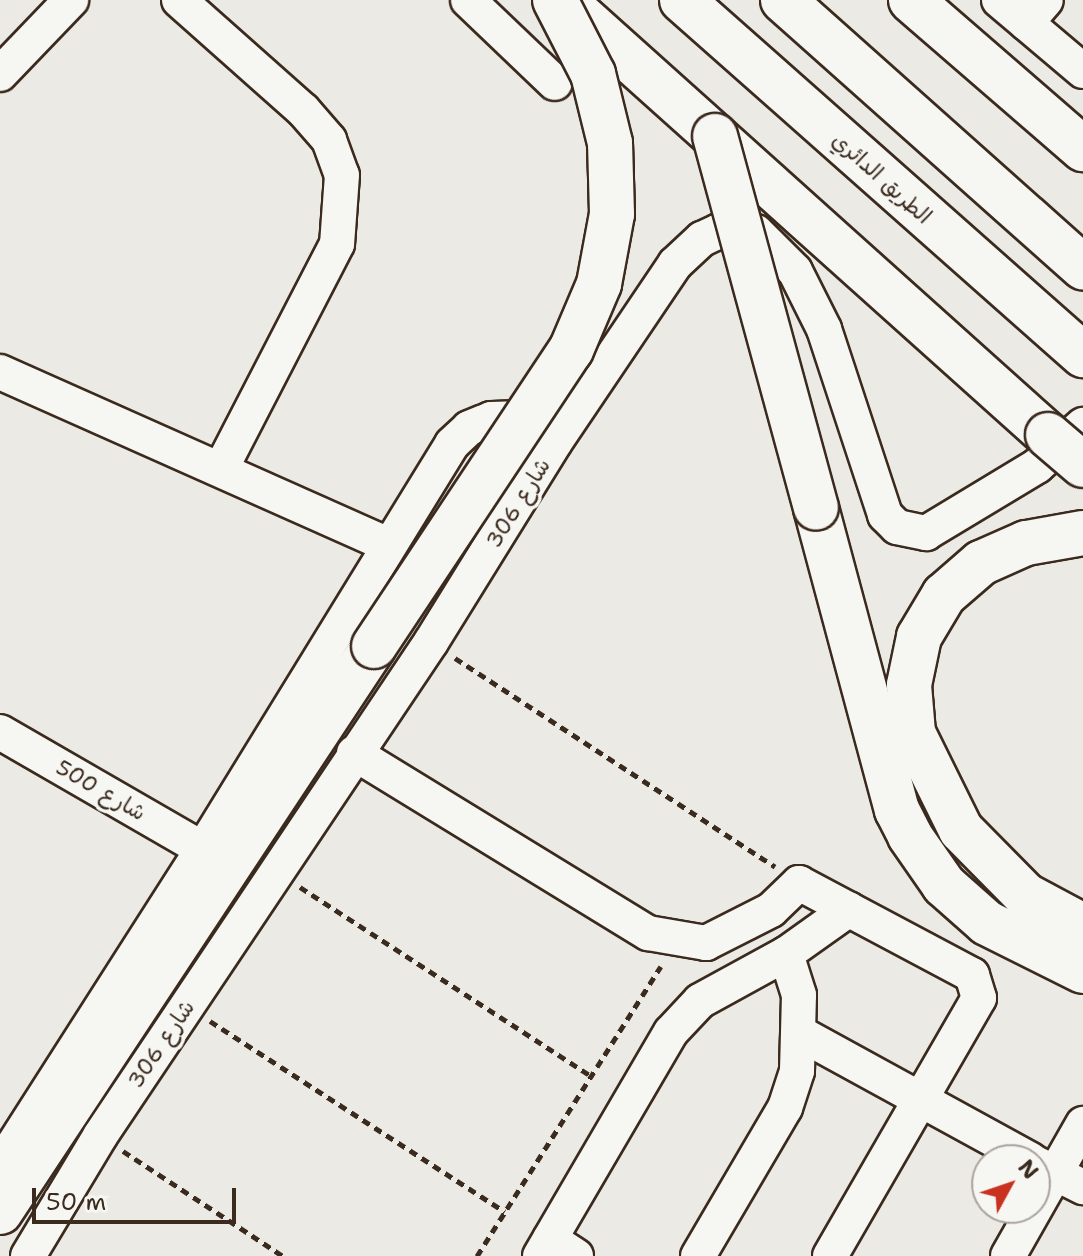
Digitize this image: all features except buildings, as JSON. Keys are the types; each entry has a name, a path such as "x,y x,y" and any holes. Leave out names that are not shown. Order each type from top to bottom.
{"highway":[{"path":"0,1212 571,350 587,318 612,214 610,143 593,74 555,0"},
{"path":"563,0 715,136 1065,430 1083,465"},
{"name":"الطريق الدائري","path":"682,0 1083,355"},
{"path":"783,0 1083,267"},
{"path":"911,0 1083,149"},
{"path":"715,136 897,810 926,861 965,905 1010,938 1083,971"},
{"path":"1083,533 1026,543 972,571 944,595 919,637 909,685 913,733 961,830 1025,895 1083,926"}],"street":[{"path":"0,74 71,0"},
{"path":"179,0 303,110 329,140 342,175 337,244 221,469"},
{"path":"468,0 555,83"},
{"path":"999,0 1036,12 1081,65"},
{"path":"555,442 675,264 702,239 738,229 756,232 771,243 811,299 885,515 897,527 926,533 1037,466 1065,430"},
{"path":"0,372 386,544"},
{"name":"شارع 306","path":"2,1157 203,849 386,544 452,444 469,428 491,419 515,418 555,442 431,642 100,1136 28,1256"},
{"name":"شارع 500","path":"0,732 203,849"},
{"path":"354,753 615,915 676,941 706,943 732,934 771,910 799,883 977,982 979,998 830,1256"},
{"path":"556,1250 671,1032 700,1001 786,954 849,909"},
{"path":"698,1256 785,1108 801,1034 799,995 786,954"},
{"path":"801,1034 1004,1144"},
{"path":"1051,1170 1083,1124"},
{"path":"1008,1256 1024,1224"}],"path":[{"path":"431,642 799,883"},
{"path":"276,871 591,1076"},
{"path":"477,1256 676,941"},
{"path":"186,1006 505,1212"},
{"path":"100,1136 283,1256"}]}
